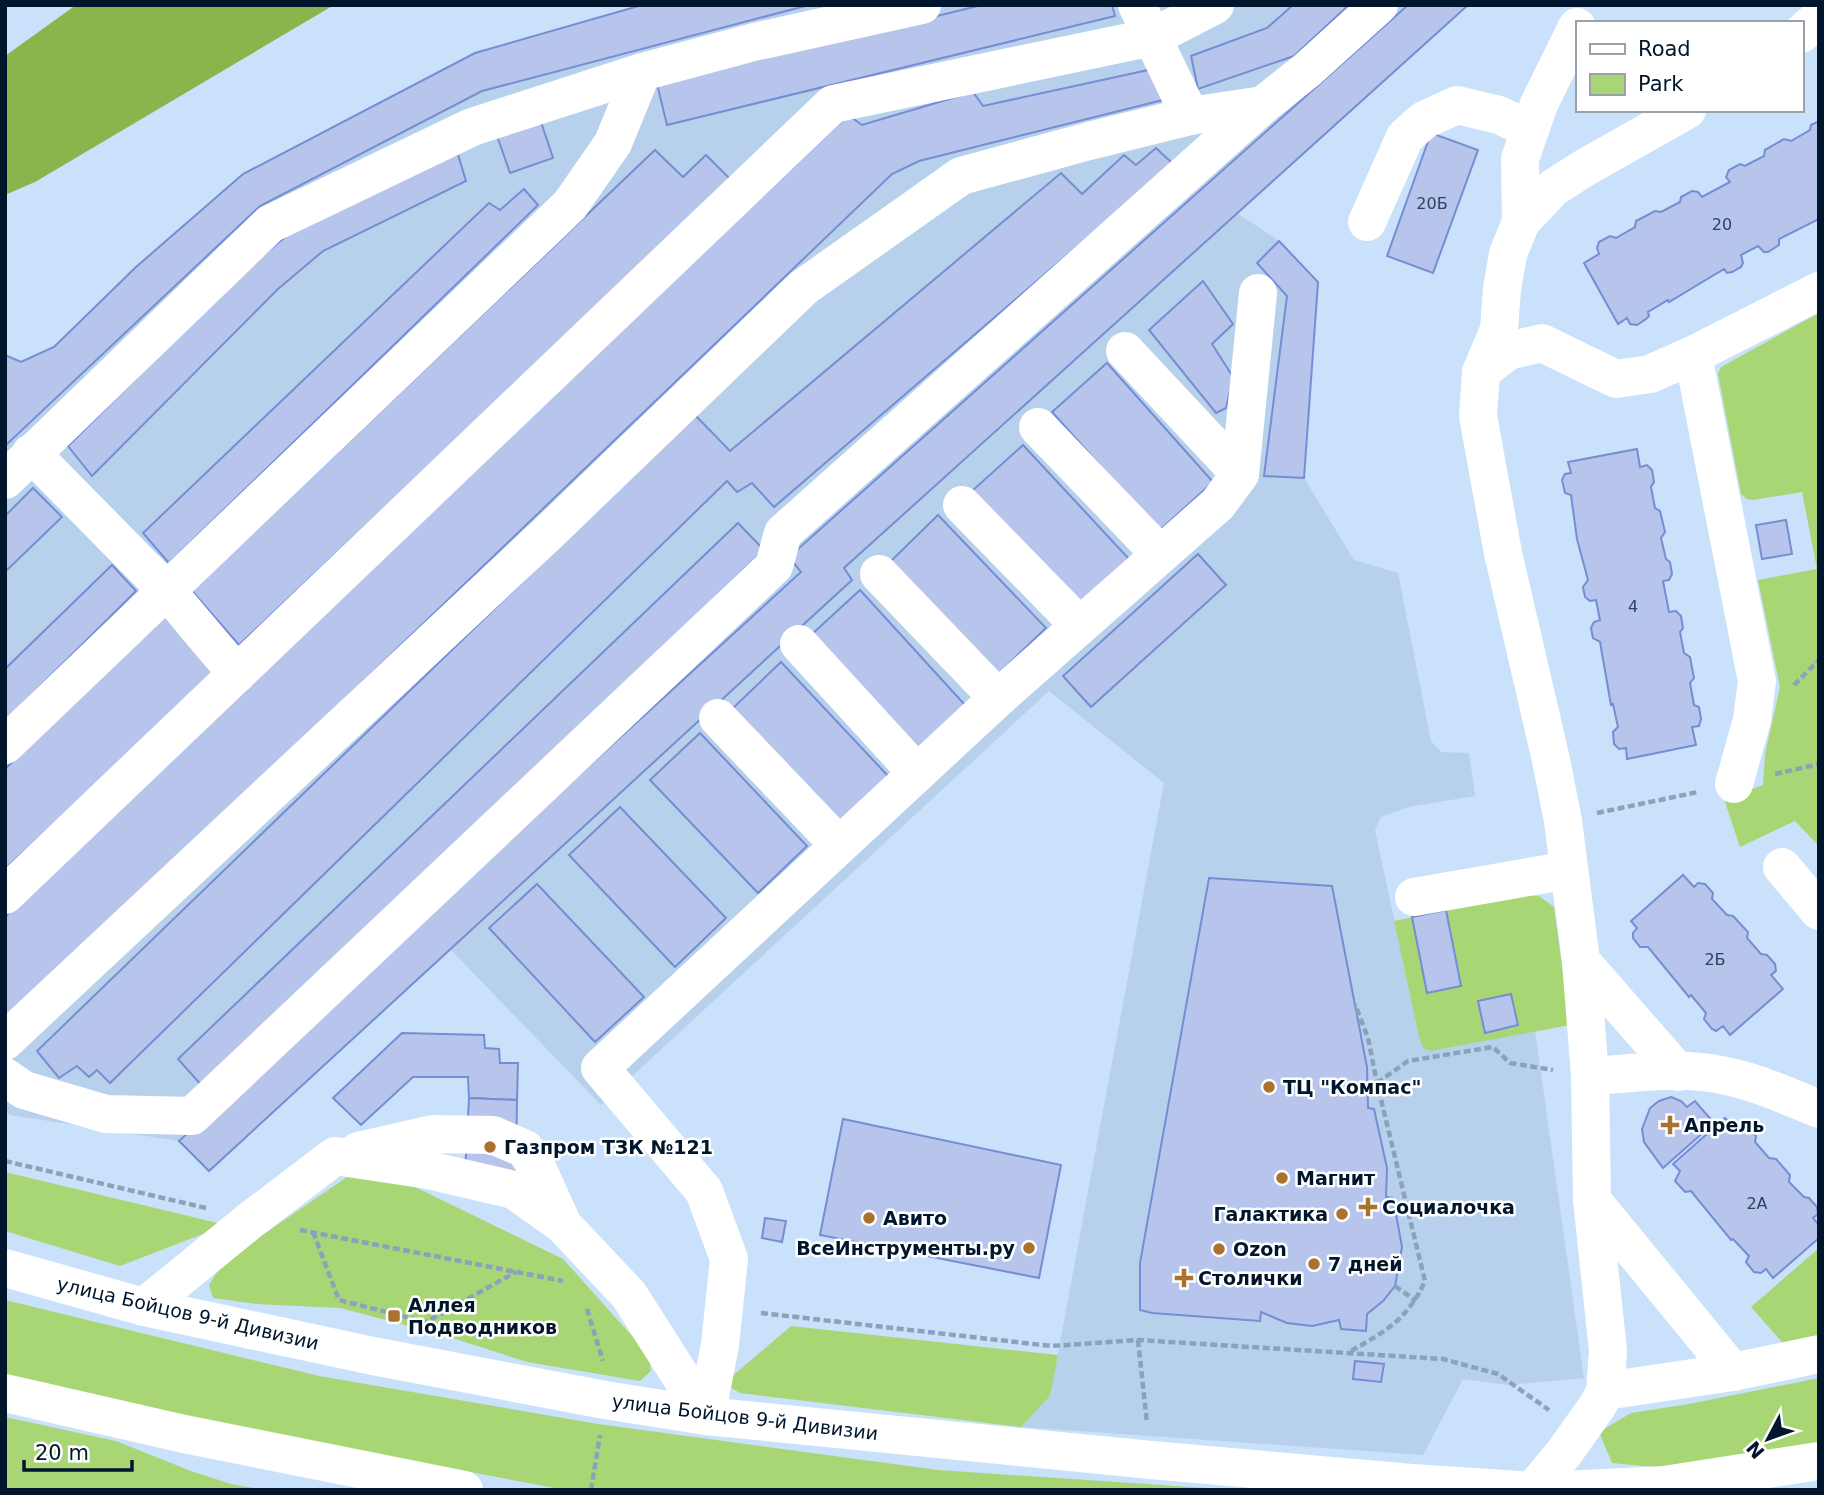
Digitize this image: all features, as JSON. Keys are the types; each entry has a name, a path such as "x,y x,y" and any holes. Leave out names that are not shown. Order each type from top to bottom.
{"main road":[{"path":"5,480 270,225 472,127 642,72 754,41 922,5"},
{"path":"5,895 833,104 1215,5"},
{"path":"5,1077 24,1090 106,1114 192,1116 774,566 783,533 1379,5"},
{"path":"1580,21 1588,5"},
{"path":"1803,32 1819,18"},
{"path":"1145,21 1190,116"},
{"path":"1521,222 1520,159 1539,104 1576,29"},
{"path":"5,745 570,205 612,143 642,72"},
{"path":"5,1041 536,544 804,286 961,176 1190,116 1263,105"},
{"path":"1367,222 1405,136 1424,120 1457,105 1499,115 1530,130"},
{"path":"1533,1490 1564,1453 1602,1398 1608,1350 1592,1200 1590,1076 1581,961 1563,821 1503,553 1478,416 1481,372 1500,329 1508,254 1521,222 1553,188 1683,112"},
{"path":"1503,289 1542,343 1616,379 1650,374 1819,291"},
{"path":"706,1416 720,1345 729,1259 704,1191 600,1068 998,698 1218,504 1240,474 1258,293"},
{"path":"1481,372 1508,351 1542,343"},
{"path":"1125,351 1240,474"},
{"path":"1693,355 1757,681 1752,720 1734,784"},
{"path":"1038,427 1160,554"},
{"path":"31,453 167,591 237,674"},
{"path":"962,505 1079,625"},
{"path":"880,574 998,698"},
{"path":"799,644 917,773"},
{"path":"718,718 839,845"},
{"path":"1782,867 1819,911"},
{"path":"1414,897 1569,870"},
{"path":"1581,961 1678,1072"},
{"path":"1590,1076 1678,1072 1720,1074 1771,1089 1819,1110"},
{"path":"144,1307 335,1156 428,1170 514,1190 563,1225 629,1295 706,1416"},
{"path":"1592,1200 1733,1372"},
{"name":"улица Бойцов 9-й Дивизии","path":"5,1268 144,1307 468,1374 706,1416 1403,1487 1519,1490"},
{"path":"1602,1398 1819,1354"},
{"path":"5,1393 184,1434 464,1490"},
{"path":"1565,1490 1658,1488 1819,1461"}],"path":[{"path":"1563,821 1819,764"},
{"path":"1350,1352 1387,1331 1416,1301 1424,1281 1368,1038 1355,1004"},
{"path":"1377,1083 1408,1061 1493,1047 1510,1063 1590,1076"},
{"path":"5,1161 252,1219 567,1282"},
{"path":"313,1232 339,1300 426,1322 517,1272"},
{"path":"1395,1286 1416,1301"},
{"path":"723,1311 781,1314 1051,1346 1138,1340 1443,1359 1498,1374 1551,1411 1602,1398"},
{"path":"1138,1340 1151,1460"}],"shaded area":[{"path":"642,5 1468,5 1237,213 1279,241 1318,282 1304,478 1354,560 1398,573 1431,741 1441,752 1469,753 1475,796 1408,807 1381,817 1375,830 1420,1041 1433,1051 1535,1031 1584,1378 1507,1385 1463,1379 1423,1455 1021,1427 1050,1396 1164,783 1049,691 601,1105 451,950 209,1171 179,1141 10,1115 5,1111 5,355 21,362 54,347 136,267 243,174 475,53"}],"green space":[{"path":"76,5 334,5 35,182 5,195 5,56"},
{"path":"1819,313 1819,846 1795,821 1740,847 1724,799 1763,785 1765,754 1780,687 1758,580 1817,569 1802,492 1753,500 1741,494 1718,374 1721,367"},
{"path":"1523,895 1539,896 1554,907 1570,1025 1432,1051 1424,1049 1394,921"},
{"path":"5,1172 226,1225 120,1266 5,1231"},
{"path":"347,1177 411,1185 563,1259 649,1355 651,1371 640,1381 527,1362 446,1336 340,1308 256,1304 213,1298 209,1285 219,1269 236,1253"},
{"path":"1819,1248 1819,1343 1789,1350 1751,1307"},
{"name":"Аллея Подводников","path":"5,1300 319,1376 598,1424 938,1470 1235,1490 565,1490 307,1441 5,1377"},
{"path":"791,1326 1058,1355 1050,1396 1021,1427 740,1393 728,1386 731,1377"},
{"path":"1819,1378 1819,1443 1674,1469 1612,1463 1599,1432 1631,1413"},
{"path":"5,1417 116,1441 191,1471 231,1484 264,1490 5,1490"}],"building":[{"path":"642,5 809,5 482,91 260,206 5,446 5,355 21,362 54,347 136,267 243,174 475,53"},
{"path":"982,5 1112,5 1115,16 667,125 657,84"},
{"path":"1293,5 1349,5 1294,56 1198,89 1191,56 1267,28"},
{"path":"1408,5 1468,5 844,568 852,580 209,1171 179,1141 801,572 789,557"},
{"path":"1153,69 1163,100 919,161 892,174 12,1018 5,1013 5,917 848,115 862,125 973,92 983,106"},
{"path":"540,119 553,158 510,173 496,133"},
{"path":"1819,121 1819,219 1779,239 1779,245 1768,252 1758,246 1741,255 1741,267 1727,273 1724,269 1669,302 1668,300 1648,312 1649,316 1637,325 1630,324 1627,318 1618,324 1584,263 1599,254 1599,242 1610,236 1616,238 1635,227 1636,221 1680,202 1681,197 1692,191 1698,192 1702,197 1730,182 1726,177 1729,170 1740,164 1745,166 1764,156 1765,150 1784,139 1791,141"},
{"path":"1431,133 1478,150 1433,273 1387,256"},
{"path":"456,148 466,181 323,251 278,289 92,476 68,446 251,265 305,221"},
{"path":"1156,148 1173,164 774,507 752,483 737,492 727,481 110,1083 97,1070 89,1077 77,1066 59,1078 37,1051 695,415 730,451 1061,173 1082,194 1124,155 1136,165"},
{"path":"655,150 683,177 706,155 731,180 239,645 192,591"},
{"path":"524,189 538,205 169,563 143,533 489,203 500,210"},
{"path":"1279,241 1318,282 1304,478 1264,476 1287,296 1257,263"},
{"path":"1203,281 1233,324 1212,344 1233,377 1226,408 1216,413 1149,330"},
{"path":"1107,363 1213,482 1159,531 1052,412"},
{"path":"1023,445 1129,559 1078,606 972,491"},
{"path":"1637,449 1640,467 1647,465 1652,470 1654,482 1651,487 1655,508 1660,511 1665,532 1661,538 1672,574 1669,580 1663,581 1669,612 1676,611 1681,616 1683,628 1680,632 1684,653 1690,657 1694,678 1690,683 1694,705 1699,707 1701,719 1699,726 1692,727 1696,745 1627,759 1626,748 1619,749 1614,744 1613,732 1618,727 1613,704 1611,705 1600,642 1593,638 1591,628 1594,622 1600,620 1596,600 1590,601 1585,597 1583,587 1588,580 1577,539 1571,495 1565,493 1562,480 1565,474 1571,473 1568,462"},
{"path":"33,488 62,517 5,572 5,516"},
{"path":"938,515 1046,628 999,673 891,561"},
{"path":"1786,520 1792,554 1762,559 1756,525"},
{"path":"738,523 764,550 203,1087 178,1059"},
{"path":"1198,554 1226,585 1091,707 1063,676"},
{"path":"112,565 136,591 5,721 5,669"},
{"path":"860,590 965,705 916,750 811,635"},
{"path":"165,617 216,673 5,869 5,769"},
{"path":"781,662 889,777 839,823 732,709"},
{"path":"700,733 807,846 758,893 650,780"},
{"path":"620,807 726,918 675,967 569,855"},
{"path":"1683,875 1694,887 1698,883 1705,884 1713,893 1712,899 1748,932 1747,938 1761,954 1767,955 1775,964 1776,971 1771,975 1783,989 1730,1035 1723,1026 1716,1031 1712,1029 1704,1019 1706,1013 1691,995 1689,997 1648,947 1640,947 1633,938 1637,928 1631,921"},
{"name":"ТЦ \"Компас\"","path":"1209,878 1332,886 1367,1067 1368,1108 1374,1109 1387,1168 1386,1197 1393,1198 1402,1247 1395,1286 1383,1301 1367,1314 1366,1331 1341,1329 1339,1320 1312,1326 1287,1323 1261,1312 1260,1321 1140,1310 1140,1263"},
{"path":"537,884 644,997 595,1042 489,928"},
{"path":"1446,910 1461,986 1427,993 1412,917"},
{"path":"1511,994 1518,1025 1485,1033 1478,1001"},
{"path":"402,1033 484,1035 485,1048 499,1049 500,1063 518,1063 517,1100 469,1098 468,1077 413,1077 361,1125 333,1098"},
{"path":"1671,1097 1687,1107 1695,1101 1714,1123 1663,1168 1644,1142 1642,1129 1650,1108"},
{"path":"469,1098 517,1100 516,1177 465,1174"},
{"path":"1725,1118 1736,1130 1741,1126 1747,1127 1756,1136 1755,1142 1769,1158 1776,1159 1790,1175 1789,1182 1817,1207 1818,1214 1813,1218 1819,1225 1819,1238 1773,1278 1766,1269 1761,1273 1754,1272 1746,1262 1749,1256 1731,1240 1691,1191 1685,1192 1675,1181 1680,1171 1673,1164"},
{"path":"843,1119 1061,1165 1039,1278 820,1235"},
{"path":"765,1218 786,1221 782,1242 762,1238"},
{"path":"1355,1361 1384,1364 1381,1382 1353,1379"}],"place":[{"name":"ТЦ \"Компас\"","path":"1269,1087"},
{"name":"Апрель","path":"1670,1125"},
{"name":"Газпром ТЗК №121","path":"490,1147"},
{"name":"Магнит","path":"1282,1178"},
{"name":"Социалочка","path":"1368,1207"},
{"name":"Галактика","path":"1342,1214"},
{"name":"Авито","path":"869,1218"},
{"name":"ВсеИнструменты.ру","path":"1029,1248"},
{"name":"Ozon","path":"1219,1249"},
{"name":"7 дней","path":"1314,1264"},
{"name":"Столички","path":"1184,1278"},
{"name":"Аллея Подводников","path":"394,1316"}]}
